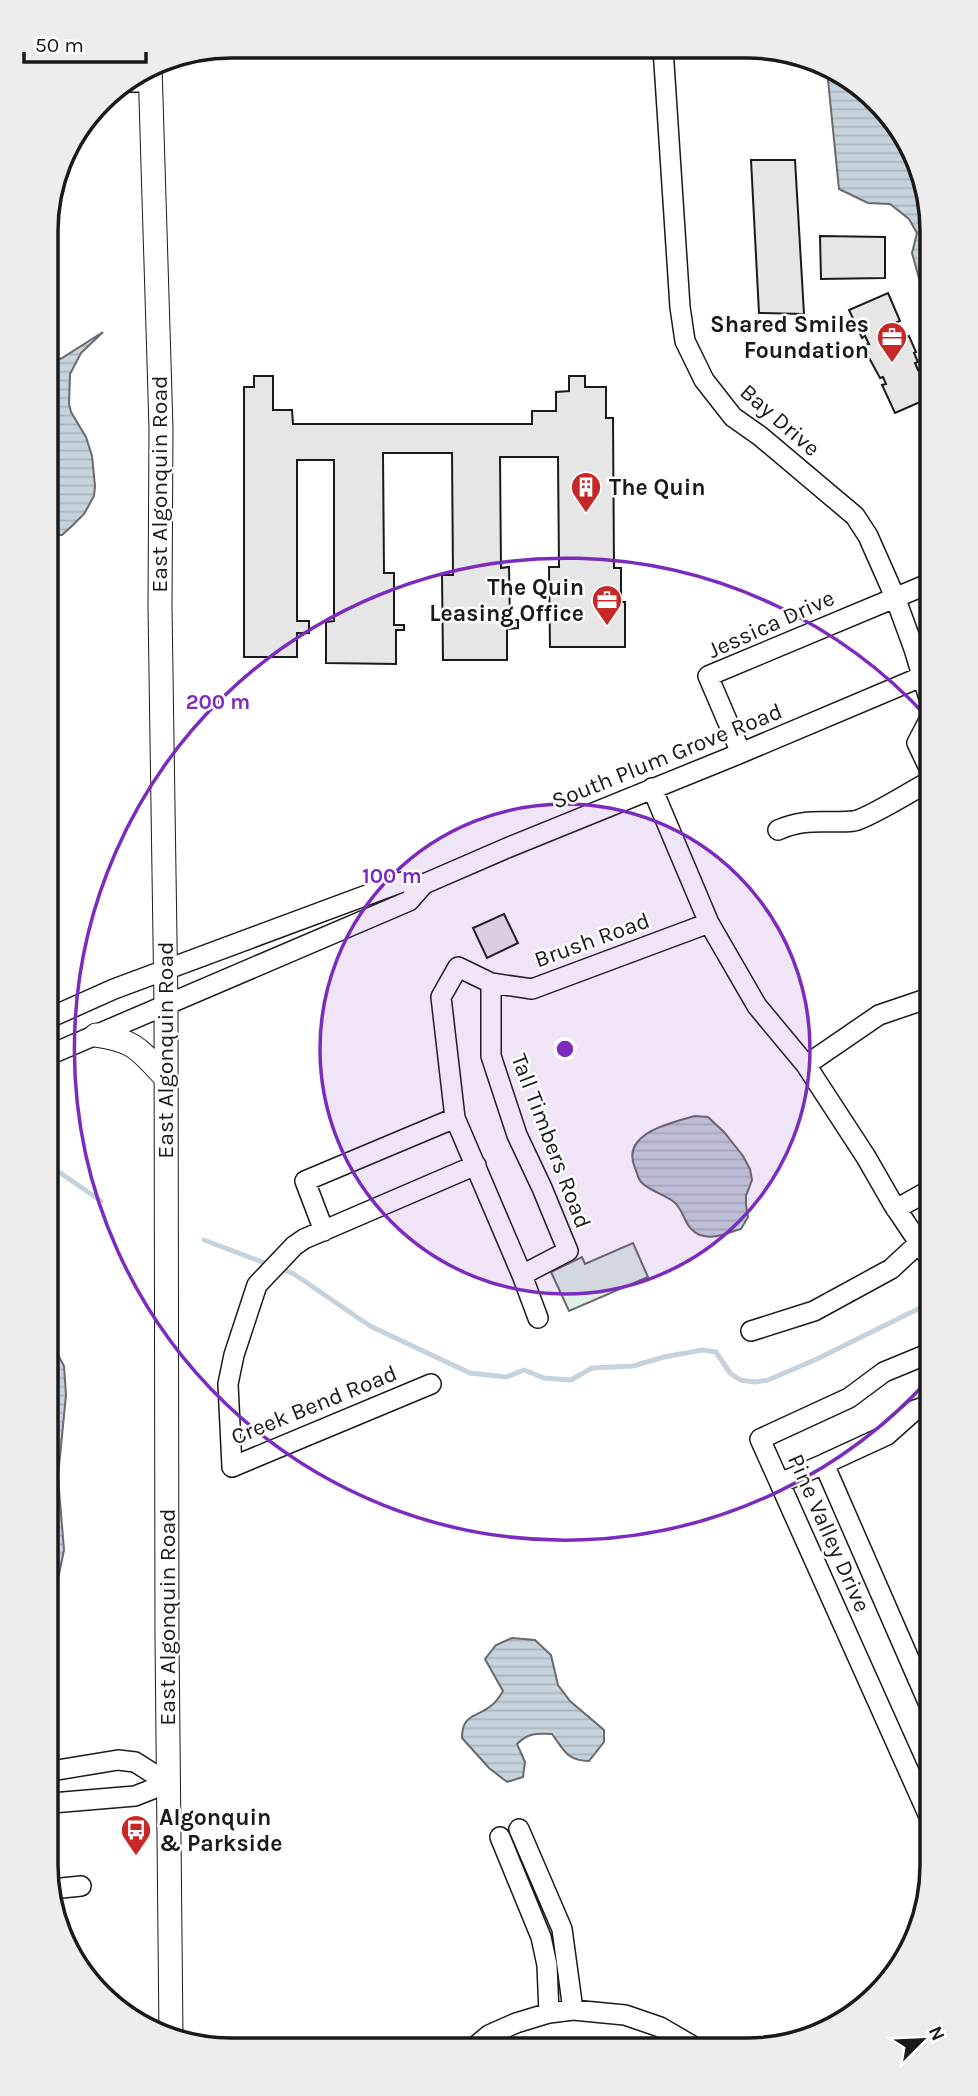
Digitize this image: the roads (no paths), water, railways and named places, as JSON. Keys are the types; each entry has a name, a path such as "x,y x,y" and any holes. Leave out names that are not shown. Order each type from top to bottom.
{"main road":[{"name":"East Algonquin Road","path":"150,78 161,428 160,607 166,1005 171,2027"},
{"path":"96,1035 115,1038 137,1047 165,1077"}],"street":[{"name":"Bay Drive","path":"664,58 680,307 685,341 704,380 733,417 760,436 855,516 868,537 895,597 920,666"},
{"name":"Jessica Drive","path":"741,753 708,676 920,587"},
{"name":"South Plum Grove Road","path":"58,1051 409,901 424,884 652,788 920,684"},
{"path":"778,830 808,821 858,821 920,786"},
{"path":"652,788 709,923 757,1006 806,1065 866,1157 896,1209 920,1239"},
{"name":"South Plum Grove Road","path":"58,1014 114,989 402,882 424,884"},
{"name":"Brush Road","path":"491,983 532,989 709,923"},
{"path":"491,983 458,967 441,997 455,1118 538,1318"},
{"name":"Tall Timbers Road","path":"491,983 491,1056 517,1135 568,1251 522,1275"},
{"path":"806,1065 879,1015 920,1001"},
{"path":"324,1231 304,1181 455,1118"},
{"name":"Creek Bend Road","path":"432,1384 232,1467 228,1384 234,1355 257,1285 294,1245 476,1165"},
{"path":"896,1209 920,1196"},
{"path":"751,1331 814,1311 920,1251"},
{"name":"Pine Valley Drive","path":"920,1357 884,1372 849,1398 760,1439 920,1796"},
{"name":"Pine Valley Drive","path":"920,1408 887,1435 824,1464 920,1682"},
{"path":"780,1483 824,1464"},
{"path":"58,1771 118,1760 135,1762 168,1783"},
{"path":"58,1802 135,1796 168,1783"},
{"path":"519,1829 562,1929 573,2010"},
{"path":"500,1837 541,1937 547,1965 549,2013"},
{"path":"59,1888 81,1886"},
{"path":"485,2038 516,2023 549,2013 573,2010 625,2015 660,2027 679,2038"}],"waterway":[{"path":"58,1171 101,1201"},
{"path":"204,1240 270,1265"},
{"path":"279,1268 294,1274 370,1326 470,1373 506,1377 524,1370 544,1378 571,1380 592,1368 633,1366 702,1350 716,1352 730,1373 740,1380 768,1380 920,1308"}],"place":[{"name":"Shared Smiles Foundation","path":"892,364"},
{"name":"The Quin","path":"586,514"},
{"name":"The Quin Leasing Office","path":"607,627"},
{"name":"Algonquin & Parkside","path":"136,1857"}]}
